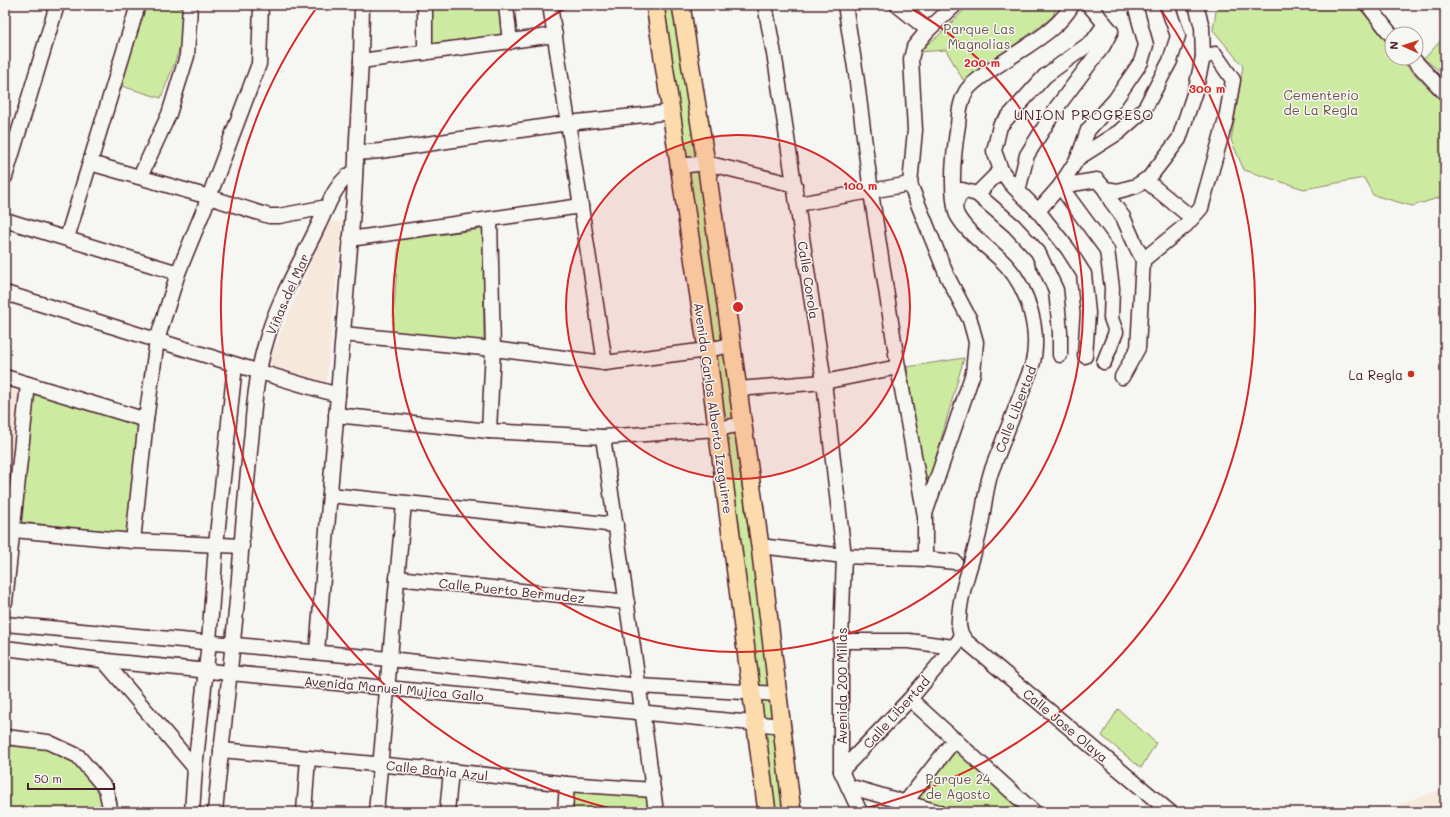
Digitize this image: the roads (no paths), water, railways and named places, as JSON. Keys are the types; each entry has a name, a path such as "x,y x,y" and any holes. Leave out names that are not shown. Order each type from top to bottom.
{"main road":[{"name":"Avenida Carlos Alberto Izaguirre","path":"655,5 707,350 767,812"},
{"name":"Avenida Carlos Alberto Izaguirre","path":"681,5 706,163 760,546 783,726 792,812"}],"street":[{"path":"5,178 9,149 57,5"},
{"path":"67,238 138,5"},
{"path":"140,177 169,114 188,56 190,5"},
{"path":"133,541 146,420 157,340 178,273 209,197 259,64 260,5"},
{"path":"316,652 330,495 355,172 361,61 362,5"},
{"path":"425,5 425,54"},
{"path":"506,5 510,42"},
{"path":"550,5 605,363"},
{"name":"Calle Corola","path":"765,5 798,204 824,382 844,556"},
{"path":"845,5 856,74 871,192 898,367 924,516 925,559"},
{"path":"897,5 928,30"},
{"path":"924,516 973,373 976,342 970,320 947,276 910,184 915,130 911,59 914,47 928,30 955,5"},
{"name":"Calle Libertad","path":"841,771 910,699 957,642 961,596 970,572 980,529 986,488 1035,356 1036,345 1031,311 1021,286 1006,265 968,230 956,214 953,189 953,151 960,106 968,89 981,78 1038,39 1064,19 1072,5"},
{"path":"1018,191 1027,154 1057,106 1103,46 1111,31 1090,5"},
{"path":"1038,211 1060,186 1078,158 1088,130 1115,100 1141,62 1146,45 1135,5"},
{"path":"1078,158 1119,132 1144,110 1170,61 1178,36 1167,5"},
{"path":"1105,189 1118,191 1136,186 1149,178 1179,139 1196,88 1203,57 1202,27 1196,9 1197,5"},
{"path":"1368,5 1384,26"},
{"path":"1085,356 1088,313 1084,274 1068,249 1038,211 1011,184 1001,170 994,151 1000,126 1045,76 1093,41 1105,24"},
{"path":"361,61 425,54 555,36"},
{"path":"1143,260 1186,225 1201,208 1226,119 1233,80 1215,54 1203,57"},
{"path":"1420,66 1445,93"},
{"path":"356,153 380,152 568,123 672,112"},
{"path":"90,163 269,216 279,216 327,207"},
{"path":"680,166 706,163 794,185"},
{"path":"977,194 1001,170"},
{"name":"Viñas del Mar","path":"215,812 220,750 230,672 258,373 266,341 283,296 341,182 350,174 355,172"},
{"path":"1060,186 1097,180 1105,189 1110,201 1123,217 1143,260 1138,348 1122,377"},
{"path":"1145,180 1192,218"},
{"path":"798,204 910,184"},
{"path":"1060,186 1107,250 1112,288 1111,318 1116,332 1104,362"},
{"path":"955,204 962,190 977,194 1014,226 1038,252 1056,290 1060,332 1060,354"},
{"path":"350,239 581,206"},
{"path":"5,220 178,273"},
{"path":"489,431 494,349 490,220"},
{"path":"5,294 157,340 258,373 338,395"},
{"path":"343,334 494,349 605,363 707,350 731,345"},
{"path":"192,812 195,768 209,642 216,545 235,365"},
{"path":"738,389 824,382 898,367"},
{"path":"5,377 146,420"},
{"path":"5,602 28,384"},
{"path":"336,415 489,431 603,437 717,429 743,424"},
{"path":"603,437 656,812"},
{"path":"330,495 616,525"},
{"path":"376,812 404,503"},
{"path":"13,530 133,541 242,546"},
{"path":"760,546 844,556 925,559 955,562"},
{"name":"Avenida 200 Millas","path":"844,556 841,641 841,771 860,812"},
{"name":"Calle Puerto Bermudez","path":"397,578 627,602"},
{"name":"Avenida Manuel Mujica Gallo","path":"5,624 390,659 639,686 778,694"},
{"path":"841,641 957,642"},
{"name":"Calle Jose Olaya","path":"957,642 1170,812"},
{"name":"Avenida Manuel Mujica Gallo","path":"5,648 104,660 783,726"},
{"path":"104,660 195,768"},
{"path":"910,699 1034,812"},
{"path":"5,737 48,742 78,756 106,790 111,812"},
{"path":"906,803 955,739"},
{"name":"Calle Bahia Azul","path":"220,750 451,771 568,784 653,790"},
{"path":"304,812 308,758"},
{"path":"447,812 451,771"},
{"path":"565,812 568,784"},
{"path":"848,786 938,812"}],"place":[{"name":"La Regla","path":"1411,374"}],"district":[{"name":"UNION PROGRESO","path":"1084,114"}],"park label":[{"name":"Parque Las Magnolias","path":"979,36"},
{"name":"Cementerio de La Regla","path":"1321,102"},
{"name":"Parque 24 de Agosto","path":"958,786"}]}
